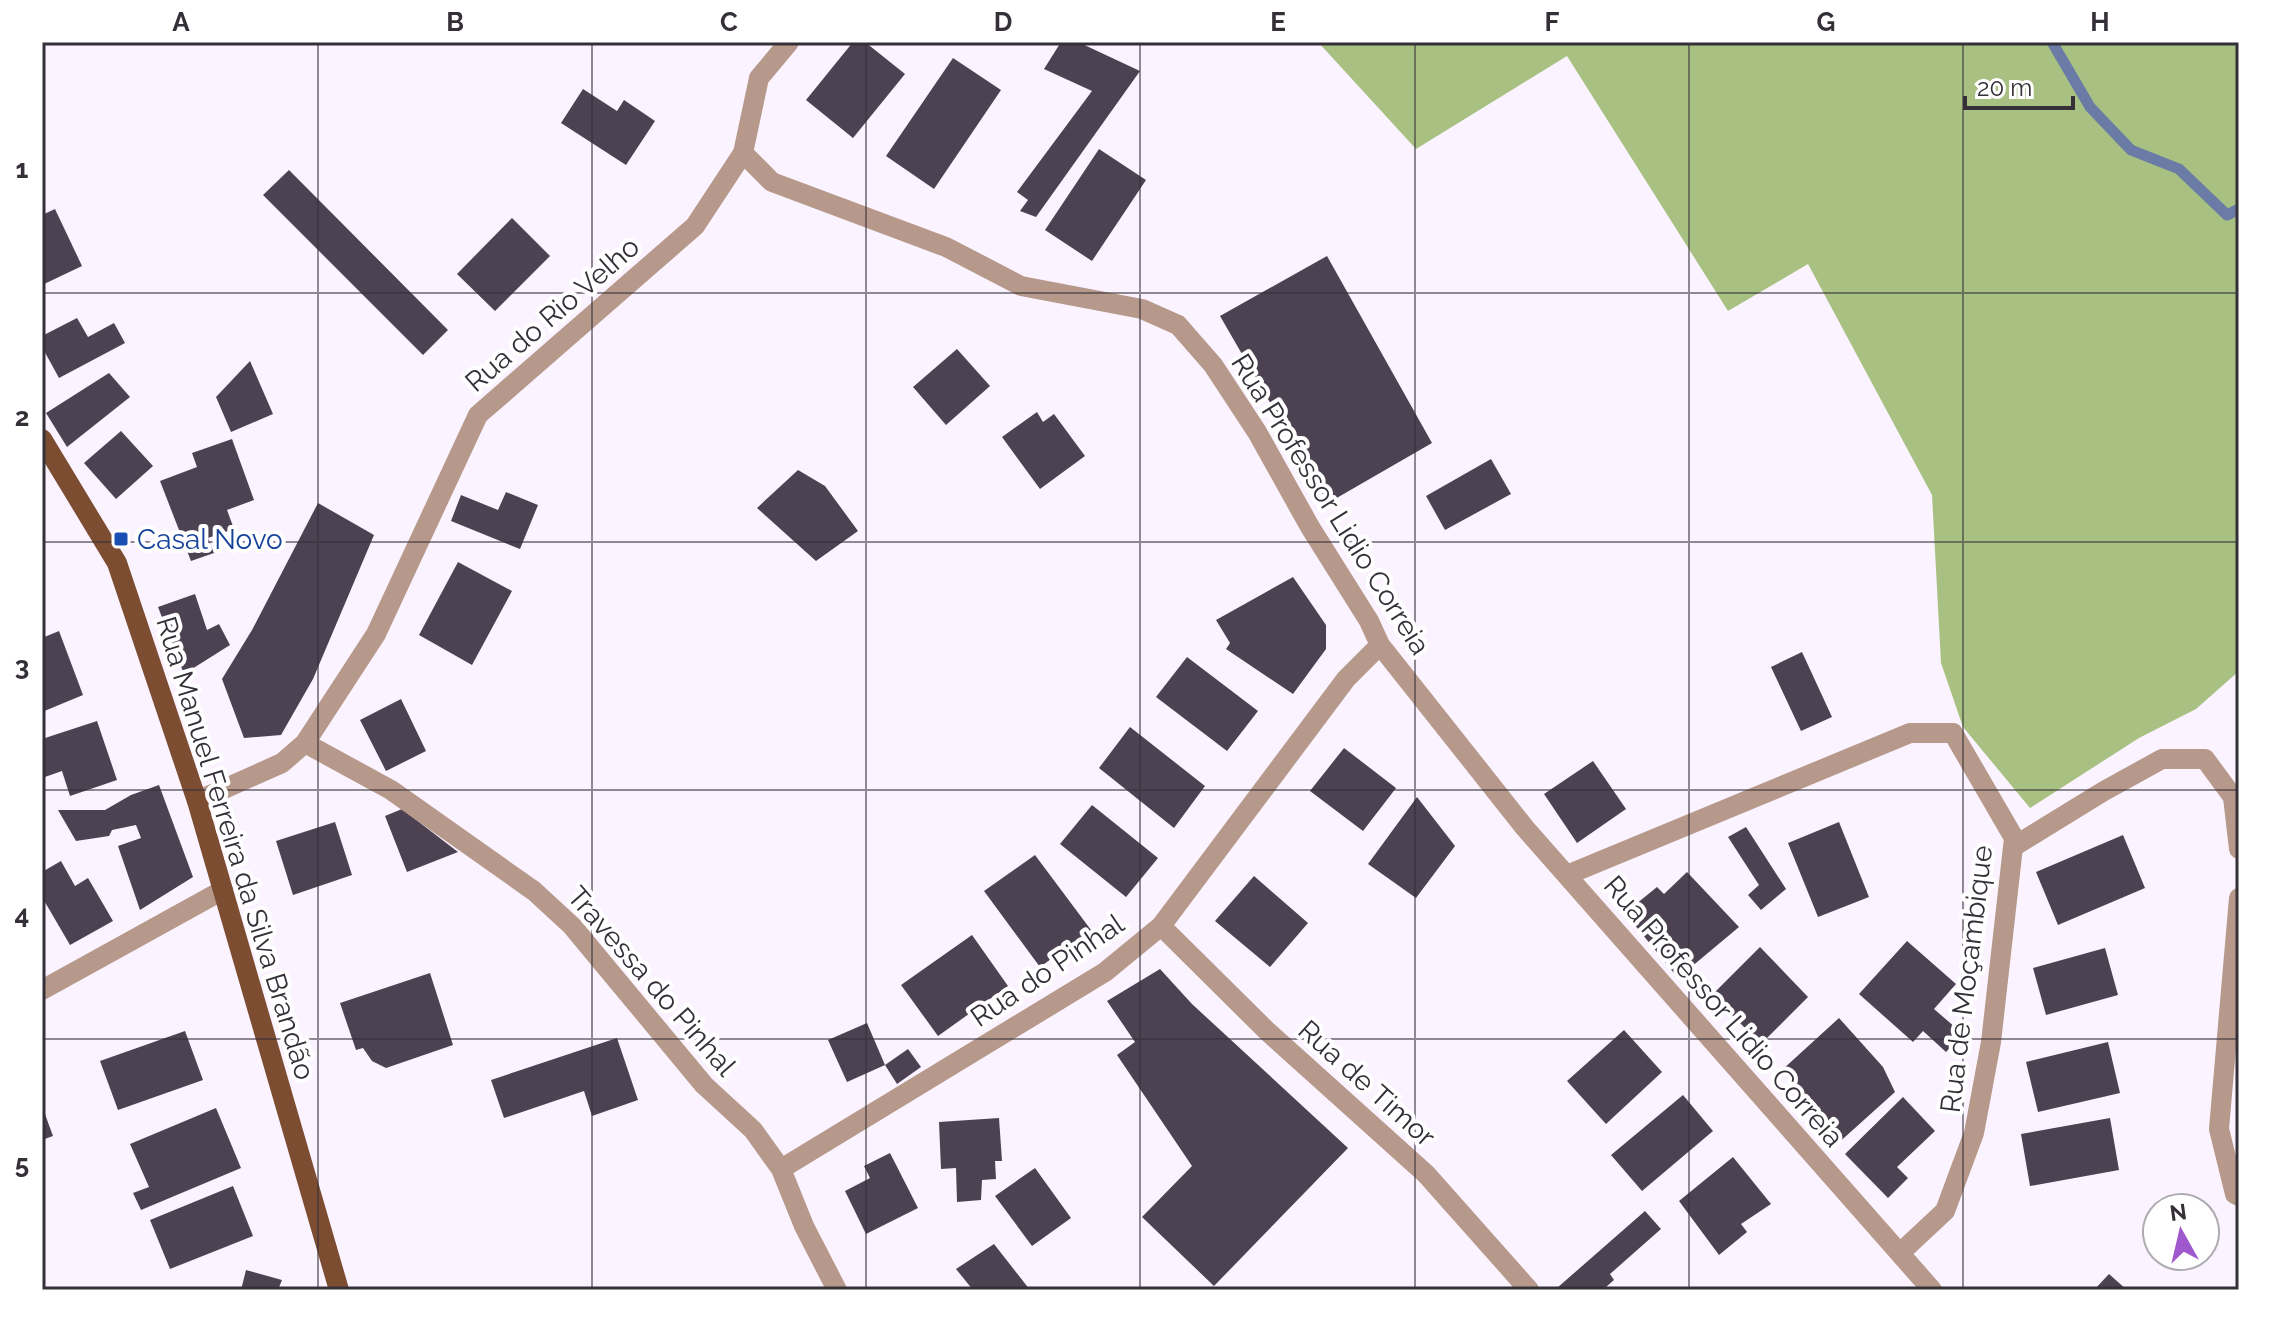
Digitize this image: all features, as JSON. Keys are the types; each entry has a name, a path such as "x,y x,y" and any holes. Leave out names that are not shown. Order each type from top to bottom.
{"main road":[{"name":"Rua Manuel Ferreira da Silva Brandão","path":"42,439 117,563 197,801 339,1290"}],"street":[{"name":"Rua do Rio Velho","path":"197,801 282,763 305,743 376,634 478,415 695,226 743,153 759,78 789,42"},
{"name":"Rua Professor Lidio Correia","path":"743,153 772,182 946,247 1021,286 1142,309 1178,325 1213,365 1257,432 1310,527 1369,621 1380,645 1525,828 1932,1290"},
{"name":"Rua do Pinhal","path":"781,1169 1105,972 1161,926 1346,679 1380,645"},
{"name":"Rua de Moçambique","path":"1567,875 1910,733 1953,733 2014,838 1991,1042 1974,1133 1945,1211 1900,1253"},
{"name":"Travessa do Pinhal","path":"305,743 391,790 534,891 572,926 704,1085 753,1130 781,1169 804,1226 837,1290"},
{"path":"2013,847 2162,759 2205,759 2233,797 2239,849"},
{"path":"42,990 223,890"},
{"path":"2239,898 2219,1129 2235,1194 2239,1196"},
{"name":"Rua de Timor","path":"1161,926 1267,1031 1426,1174 1529,1290"}],"green space":[{"path":"1318,42 2239,42 2239,671 2196,709 2139,738 2030,808 1963,727 1941,663 1932,495 1808,264 1728,311 1567,56 1416,149"}],"building":[{"path":"853,42 865,42 905,74 853,138 806,100"},
{"path":"1061,42 1078,42 1140,71 1036,217 1020,211 1028,200 1017,192 1092,91 1044,69"},
{"path":"953,58 1001,90 934,189 886,156"},
{"path":"583,89 617,111 624,100 655,121 626,165 561,123"},
{"path":"1099,149 1146,180 1092,261 1045,230"},
{"path":"289,170 448,330 423,355 263,195"},
{"path":"55,209 82,266 42,285 42,215"},
{"path":"512,218 550,256 495,311 457,274"},
{"path":"1327,256 1432,443 1328,503 1220,316"},
{"path":"77,318 88,337 114,323 125,343 59,378 42,347 42,336"},
{"path":"957,349 990,386 946,425 913,387"},
{"path":"250,361 273,414 231,432 216,397"},
{"path":"109,373 130,397 67,447 46,413"},
{"path":"1037,412 1043,422 1054,414 1085,456 1040,489 1002,437"},
{"path":"121,431 153,466 116,499 84,463"},
{"path":"232,439 254,500 227,510 234,529 208,538 214,553 191,561 160,481 197,467 192,453"},
{"path":"1491,459 1511,494 1445,530 1426,496"},
{"path":"798,470 825,486 858,531 816,561 757,508"},
{"path":"506,492 538,505 520,549 451,521 461,495 498,510"},
{"path":"318,503 374,535 313,679 281,735 244,738 222,679 252,630"},
{"path":"458,562 512,591 472,665 419,635"},
{"path":"1293,577 1326,625 1326,649 1293,694 1226,649 1230,643 1216,620"},
{"path":"195,594 207,630 219,624 230,645 184,674 158,607"},
{"path":"59,631 83,695 42,712 42,638"},
{"path":"1802,652 1832,717 1801,731 1771,667"},
{"path":"1187,657 1258,711 1227,751 1156,697"},
{"path":"401,699 426,751 386,771 360,720"},
{"path":"97,721 117,780 70,796 62,771 42,778 42,739"},
{"path":"1130,727 1205,786 1174,828 1099,768"},
{"path":"1344,748 1396,788 1363,831 1310,791"},
{"path":"1593,761 1626,809 1577,843 1544,794"},
{"path":"159,785 193,877 140,910 118,846 141,838 136,825 112,830 109,836 76,841 58,810 105,810 131,795"},
{"path":"1417,797 1455,846 1416,898 1368,864"},
{"path":"1092,805 1158,858 1126,897 1060,844"},
{"path":"402,809 458,852 407,872 385,816"},
{"path":"335,822 352,875 293,895 276,841"},
{"path":"1839,822 1869,897 1818,917 1788,843"},
{"path":"1746,827 1786,889 1761,910 1748,895 1759,885 1728,837"},
{"path":"2123,835 2145,888 2058,925 2036,872"},
{"path":"1035,855 1091,930 1040,967 984,891"},
{"path":"61,861 75,886 88,878 113,921 70,945 42,897 42,872"},
{"path":"1687,872 1739,927 1678,978 1625,913 1657,887 1664,894"},
{"path":"1254,876 1308,923 1270,967 1215,921"},
{"path":"972,935 1008,986 938,1036 901,985"},
{"path":"1907,941 1956,984 1934,1009 1963,1034 1946,1052 1923,1031 1913,1042 1859,994"},
{"path":"1760,947 1808,997 1761,1044 1712,995"},
{"path":"2105,948 2118,995 2046,1015 2033,968"},
{"path":"1160,969 1192,1004 1348,1148 1214,1286 1142,1217 1192,1166 1117,1055 1135,1042 1107,1001"},
{"path":"430,973 453,1045 386,1068 372,1061 363,1048 356,1050 340,1003"},
{"path":"1839,1018 1883,1067 1895,1092 1835,1146 1819,1129 1826,1118 1782,1070"},
{"path":"867,1023 885,1065 847,1082 828,1040"},
{"path":"1624,1030 1662,1072 1606,1124 1567,1081"},
{"path":"185,1031 203,1080 118,1110 100,1061"},
{"path":"617,1038 638,1100 592,1116 584,1091 504,1118 491,1080"},
{"path":"2108,1042 2120,1093 2038,1112 2026,1062"},
{"path":"908,1049 921,1067 897,1084 885,1065"},
{"path":"1683,1095 1713,1131 1642,1191 1611,1155"},
{"path":"1903,1097 1935,1131 1897,1167 1908,1178 1888,1198 1845,1154"},
{"path":"42,1106 53,1136 42,1140"},
{"path":"216,1108 241,1168 141,1210 133,1193 149,1187 130,1144"},
{"path":"999,1118 1002,1161 995,1161 996,1179 982,1180 981,1200 957,1202 956,1168 941,1169 939,1122"},
{"path":"2110,1118 2119,1170 2030,1186 2021,1134"},
{"path":"890,1153 918,1208 866,1234 845,1191 870,1178 864,1166"},
{"path":"1733,1157 1771,1204 1741,1224 1747,1232 1719,1255 1679,1201"},
{"path":"1035,1168 1071,1218 1032,1246 995,1196"},
{"path":"233,1186 253,1236 170,1269 150,1220"},
{"path":"1645,1211 1661,1229 1610,1274 1614,1280 1606,1287 1609,1290 1557,1288"},
{"path":"994,1244 1030,1290 973,1290 956,1269"},
{"path":"246,1270 282,1280 278,1290 241,1290"},
{"path":"2109,1274 2127,1290 2094,1290"}],"waterway":[{"path":"2052,42 2090,107 2131,150 2179,169 2227,215 2239,209"}],"place":[{"name":"Casal Novo","path":"121,539"}]}
